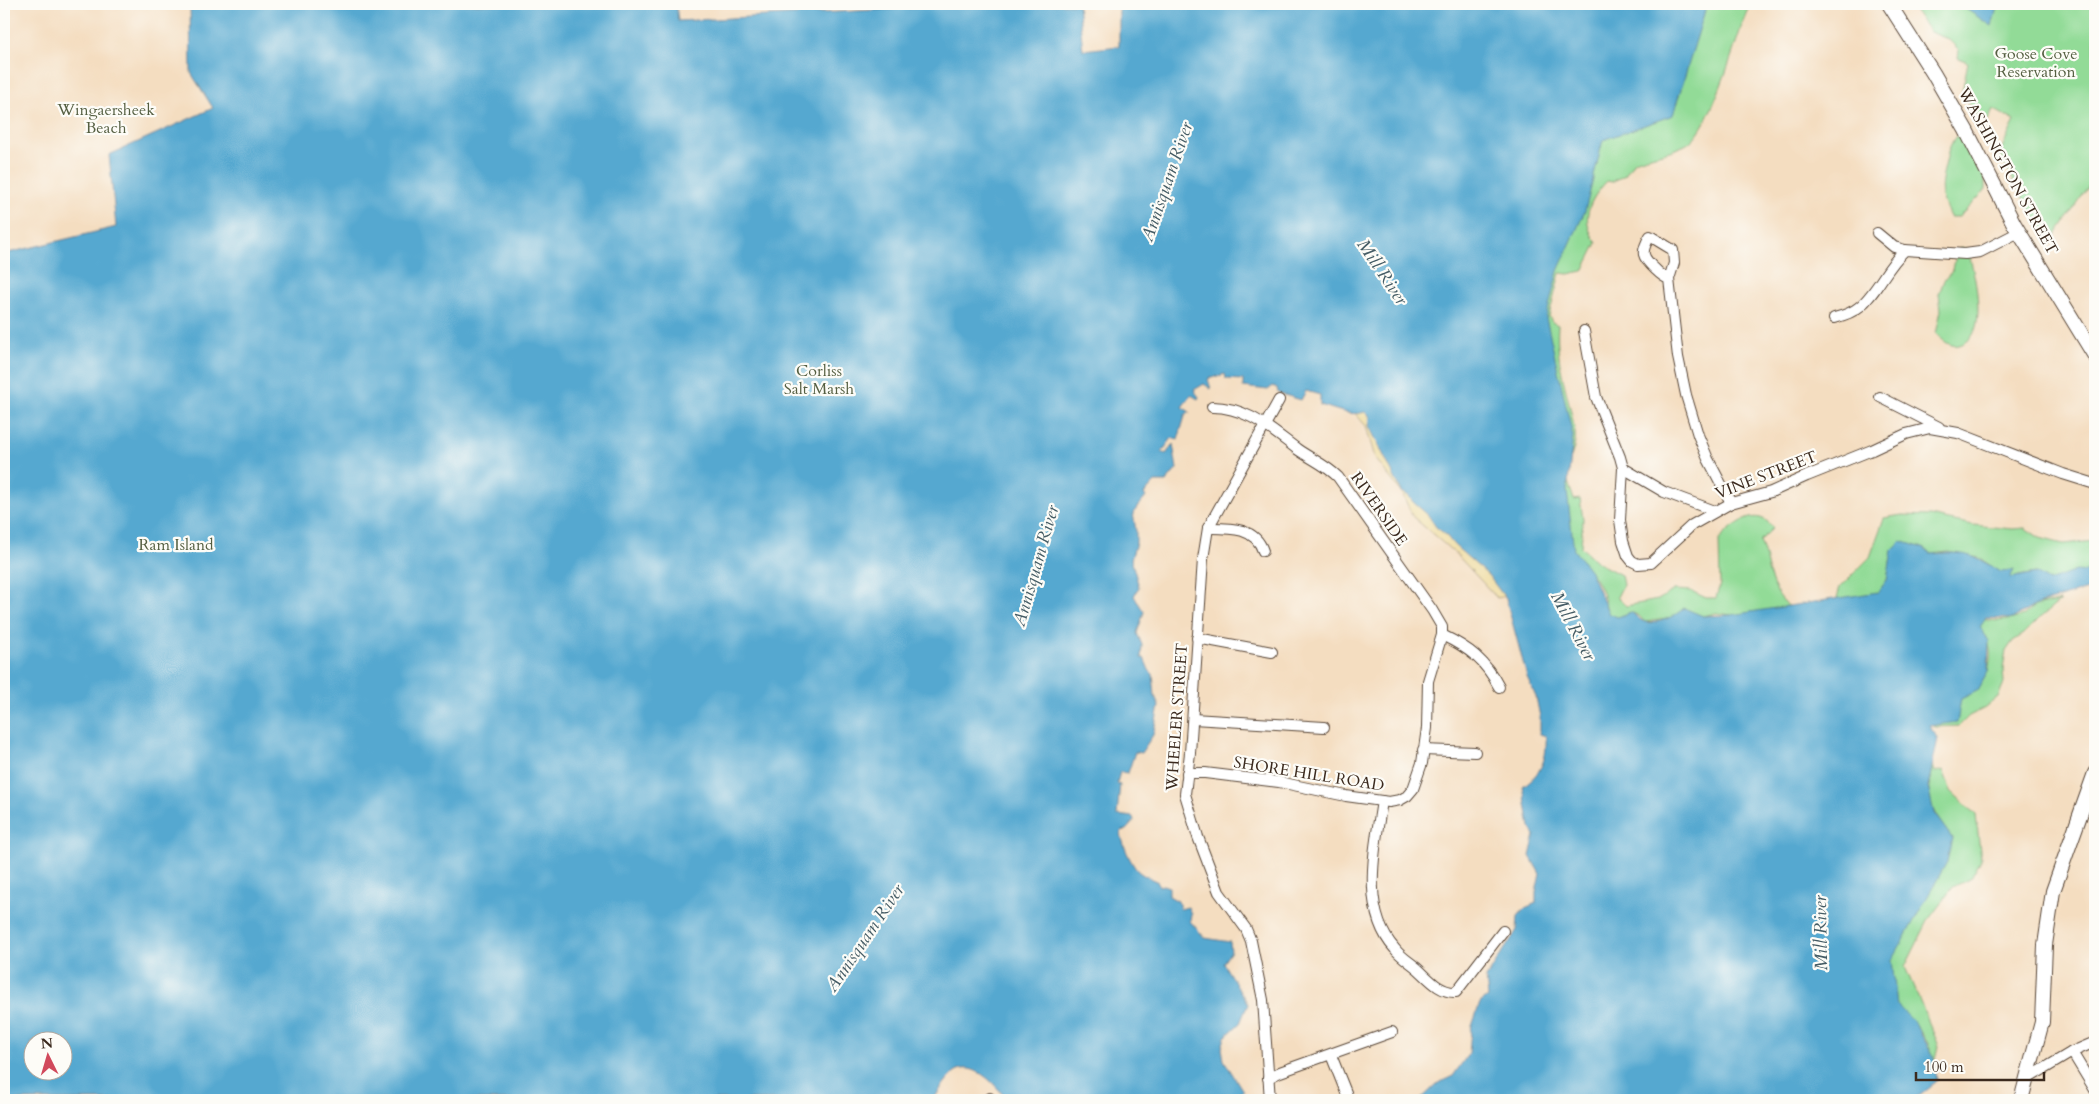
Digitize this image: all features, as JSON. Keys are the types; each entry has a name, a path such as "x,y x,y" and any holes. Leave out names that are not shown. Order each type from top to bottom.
{"main road":[{"name":"WASHINGTON STREET","path":"1889,4 1933,73 1966,130 2019,232 2095,355"},
{"path":"2020,1100 2043,1013 2045,945 2053,891 2091,796 2095,773"}],"street":[{"path":"1877,233 1894,247 1905,250 1973,253 2003,242 2019,232"},
{"path":"1834,318 1858,308 1869,296 1892,261 1905,250"},
{"path":"1669,279 1678,357 1686,395 1698,435 1708,459 1731,503"},
{"path":"1584,331 1596,397 1623,468 1620,520 1623,541 1628,556 1638,564 1651,563 1692,525 1715,511"},
{"name":"VINE STREET","path":"1880,397 1945,430 2095,484"},
{"name":"WHEELER STREET","path":"1270,1100 1263,1000 1251,941 1246,929 1219,892 1209,869 1185,794 1193,719 1203,559 1208,528 1279,400"},
{"path":"1212,407 1232,409 1265,424"},
{"name":"RIVERSIDE","path":"1265,424 1298,449 1326,465 1338,477 1432,610 1442,627 1442,635"},
{"name":"VINE STREET","path":"1623,468 1656,488 1715,511 1731,503 1771,492 1913,432 1930,428 1945,430"},
{"path":"1208,528 1232,528 1245,531 1255,537 1263,551"},
{"path":"1442,635 1465,646 1480,659 1492,673 1499,687"},
{"name":"SHORE HILL ROAD","path":"1187,773 1204,773 1272,781 1382,802 1400,800 1407,796 1417,779 1427,728 1428,681 1442,635"},
{"path":"1197,638 1272,652"},
{"path":"1193,719 1324,727"},
{"path":"1424,750 1474,752"},
{"path":"1382,802 1376,842 1373,885 1379,920 1394,949 1435,985 1450,992 1456,992 1503,931"},
{"path":"1268,1078 1392,1032"},
{"path":"2027,1079 2072,1052 2095,1042"},
{"path":"2072,1052 2095,1090"},
{"path":"1331,1055 1349,1100"}],"green space":[{"path":"1345,4 1750,4 1714,103 1695,137 1679,148 1634,161 1625,175 1612,182 1607,181 1595,195 1589,210 1588,226 1597,243 1583,271 1568,274 1560,273 1549,316 1552,322 1558,325 1560,366 1575,432 1574,447 1567,473 1574,500 1580,499 1583,519 1581,547 1598,563 1621,575 1623,585 1617,597 1626,606 1658,600 1674,590 1691,591 1706,598 1716,598 1720,584 1719,540 1745,520 1760,518 1767,521 1773,528 1760,541 1773,584 1779,595 1791,609 1732,615 1716,613 1703,616 1676,616 1645,622 1631,612 1612,620 1599,585 1577,557 1320,64"},
{"name":"Goose Cove Reservation","path":"1910,4 2095,4 2095,177 2049,245 1999,154 2015,121 1993,109 1984,129 1962,92 1968,62 1958,58 1959,50 1948,39 1930,32"},
{"path":"1956,136 1964,138 1985,177 1985,191 1959,217 1950,217 1942,197 1941,186 1951,144"},
{"path":"1960,247 1968,250 1976,285 1978,313 1973,335 1966,342 1953,345 1946,343 1936,334 1941,310 1939,294 1944,280 1953,270"},
{"path":"1902,515 1930,516 1973,525 2012,529 2025,528 2040,538 2063,544 2095,541 2095,587 2087,572 2049,581 2035,573 2010,578 1979,558 1948,552 1930,554 1923,548 1905,543 1892,550 1887,581 1876,595 1836,601 1840,587 1870,557 1884,518"},
{"path":"2060,601 2024,634 2013,641 2006,651 2003,669 2004,683 1998,697 1985,708 1969,716 1959,726 1934,727 1926,721 1988,672 1990,647 1974,618 2006,620 2018,618 2036,606"},
{"path":"1933,765 1935,772 1943,770 1951,791 1976,815 1981,860 1971,878 1953,887 1929,919 1905,967 1939,1046 1935,1063 1924,1037 1893,1002 1889,961 1952,838 1934,812 1931,804 1929,788"}],"sand":[{"path":"1362,401 1479,557 1510,595 1497,598 1458,556 1413,517 1402,493 1375,458 1366,426 1354,412"}],"water":[{"path":"190,4 676,4 678,21 980,4 1078,4 1083,50 1119,46 1119,4 1707,4 1673,115 1603,140 1585,211 1558,271 1546,318 1573,436 1567,491 1574,550 1590,571 1609,614 1618,617 1631,612 1643,621 1650,623 1671,617 1684,608 1703,616 1731,615 1878,592 1887,580 1892,550 1901,541 1923,548 1930,554 1951,553 1967,555 2001,572 2014,570 2010,578 2036,573 2049,581 2076,571 2087,572 2094,587 2034,606 2012,619 1986,618 1980,627 1989,641 1988,672 1977,691 1961,699 1957,722 1929,726 1938,738 1928,787 1934,813 1952,838 1947,862 1892,960 1897,1005 1913,1021 1934,1056 1937,1081 1913,1100 1420,1100 1438,1083 1453,1076 1469,1053 1471,1029 1480,1003 1488,997 1486,978 1517,930 1518,916 1525,908 1536,903 1536,892 1540,874 1530,856 1535,835 1530,827 1523,786 1539,771 1546,752 1546,736 1540,734 1540,717 1536,697 1527,677 1506,599 1488,575 1454,545 1436,527 1428,515 1409,496 1402,492 1369,426 1370,417 1365,412 1354,414 1320,405 1320,395 1306,391 1301,400 1278,393 1277,388 1273,386 1268,390 1243,387 1243,380 1226,379 1225,374 1208,379 1211,389 1204,384 1194,390 1199,397 1198,399 1191,395 1182,407 1190,412 1185,416 1178,440 1172,438 1162,452 1166,454 1173,444 1177,469 1166,482 1155,482 1144,494 1146,497 1133,513 1136,543 1131,559 1139,587 1134,596 1144,612 1137,633 1142,645 1141,658 1144,658 1149,670 1153,674 1155,696 1159,706 1153,735 1141,753 1135,752 1128,773 1120,772 1117,783 1120,784 1117,815 1133,817 1134,821 1126,830 1121,831 1127,853 1136,869 1143,875 1158,882 1159,886 1169,887 1169,896 1178,901 1180,909 1188,907 1191,914 1190,921 1205,938 1230,942 1231,951 1223,963 1248,1004 1240,1023 1225,1037 1222,1048 1224,1060 1243,1091 1231,1098 1231,1100 1020,1100 1015,1096 1006,1099 986,1077 972,1070 965,1069 958,1070 951,1075 933,1100 4,1100 4,254 116,227 109,155 213,108 191,73"},
{"path":"1958,4 1998,4 1992,26"}],"park label":[{"name":"Wingaersheek Beach","path":"106,119"},
{"name":"Corliss Salt Marsh","path":"819,380"},
{"name":"Ram Island","path":"176,545"}],"water label":[{"name":"Annisquam River","path":"1167,182"},
{"name":"Mill River","path":"1382,272"},
{"name":"Annisquam River","path":"1036,566"},
{"name":"Mill River","path":"1573,626"},
{"name":"Mill River","path":"1821,933"},
{"name":"Annisquam River","path":"865,938"}]}
